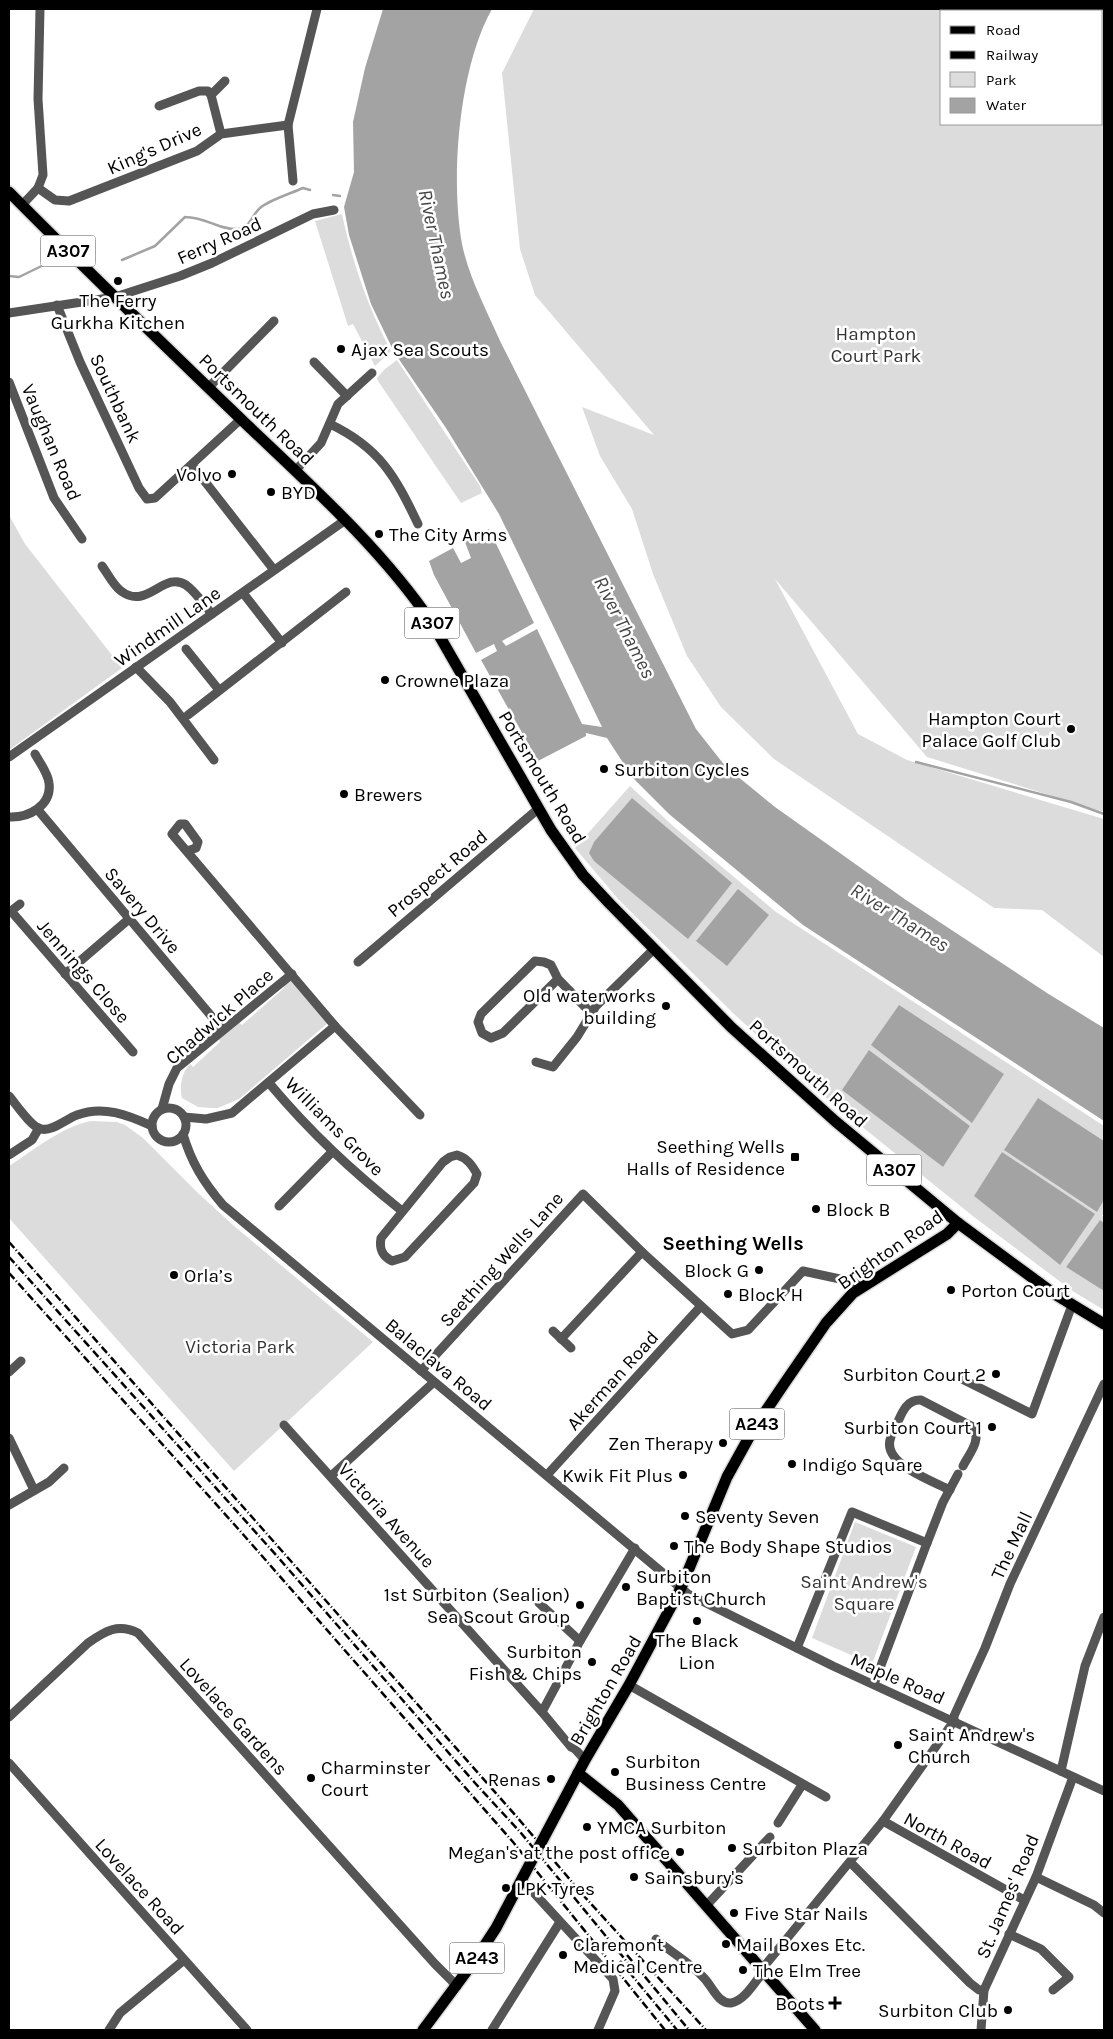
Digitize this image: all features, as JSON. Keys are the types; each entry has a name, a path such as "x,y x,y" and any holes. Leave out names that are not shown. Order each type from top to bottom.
{"main road":[{"name":"Portsmouth Road","path":"9,192 91,276 296,471 398,578 432,623 538,808 583,875 654,949 730,1027 835,1121 958,1223 1072,1306 1104,1324"},
{"name":"Brighton Road","path":"522,1880 585,1760 629,1685 681,1588 727,1477 753,1430 826,1323 853,1293 947,1234 958,1223"},
{"path":"578,1773 618,1805 815,2030"},
{"name":"A243","path":"422,2030 457,1986 485,1946 522,1880"}],"street":[{"path":"22,205 38,188 42,175 38,91 40,9"},
{"path":"293,180 288,125 317,9"},
{"path":"211,95 225,81"},
{"path":"158,106 199,91 208,91 211,95 221,134"},
{"name":"King's Drive","path":"38,188 55,200 69,201 196,151 221,134 288,125"},
{"name":"Ferry Road","path":"9,313 115,297 191,272 313,214 334,210"},
{"name":"Southbank","path":"57,305 80,362 144,497 151,500 156,498 192,465"},
{"path":"209,387 274,321"},
{"path":"314,362 347,396"},
{"path":"296,471 321,443 338,404 372,373"},
{"name":"Vaughan Road","path":"9,382 54,498 82,539"},
{"path":"241,419 192,465 274,570"},
{"path":"330,424 353,435 371,450 387,468 400,486 418,524"},
{"name":"Windmill Lane","path":"9,757 344,521"},
{"path":"102,566 120,590 130,596 142,597 164,584 175,582 185,584 212,614"},
{"path":"188,715 346,592"},
{"path":"243,593 282,643"},
{"path":"186,649 219,690"},
{"path":"136,667 170,702 214,760"},
{"path":"9,817 29,815 38,810 45,802 49,783 35,754"},
{"name":"Prospect Road","path":"358,962 538,808"},
{"name":"Savery Drive","path":"38,810 224,1030"},
{"name":"Chadwick Place","path":"187,851 336,1026 420,1116"},
{"name":"Jennings Close","path":"20,904 10,912 133,1052"},
{"path":"65,974 129,919"},
{"path":"536,1062 553,1067 577,1037 591,1013 654,949"},
{"path":"558,979 503,1033 491,1038 482,1034 478,1022 481,1014 535,961 551,965 558,979 591,1013"},
{"name":"Chadwick Place","path":"162,1109 169,1084 177,1068 292,974"},
{"path":"206,1119 184,1117 175,1109 162,1109 155,1115 152,1126 155,1135 159,1139 168,1142 175,1141 184,1131 206,1119 232,1113 336,1026"},
{"name":"Williams Grove","path":"269,1083 332,1152 402,1211"},
{"name":"Chadwick Place","path":"169,1084 175,1109"},
{"path":"9,1096 39,1128 46,1129 87,1112 106,1111 131,1117 152,1126"},
{"path":"131,1117 155,1115"},
{"path":"184,1117 184,1131"},
{"path":"9,1155 32,1140 39,1128"},
{"name":"Balaclava Road","path":"184,1131 189,1154 197,1171 223,1206 257,1232 681,1588"},
{"name":"Balaclava Road","path":"175,1141 189,1154"},
{"path":"279,1206 332,1152"},
{"path":"457,1155 468,1161 477,1174 471,1187 405,1257 392,1261 385,1258 381,1252 381,1238 402,1211 446,1158 457,1155"},
{"name":"Seething Wells Lane","path":"421,1371 583,1194 642,1252 732,1334 748,1330 804,1271 854,1282 861,1288"},
{"path":"561,1339 642,1252"},
{"name":"Akerman Road","path":"547,1475 701,1306"},
{"path":"954,1375 1032,1414 1072,1306"},
{"path":"553,1331 571,1348"},
{"path":"9,1372 21,1361"},
{"path":"331,1476 434,1382"},
{"name":"The Mall","path":"656,1939 668,1950 693,1966 722,2001 730,2003 737,2001 851,1863 954,1721 954,1716 985,1648 1010,1584 1104,1384"},
{"path":"874,1684 943,1502 977,1439 976,1432 972,1427 921,1400 914,1399 908,1404 895,1428"},
{"name":"Victoria Avenue","path":"284,1425 542,1712 571,1747 585,1760"},
{"path":"891,1437 888,1444 889,1450 898,1463 950,1490"},
{"path":"9,1438 34,1490"},
{"path":"9,1505 49,1482 64,1468"},
{"path":"797,1648 852,1512 927,1543"},
{"path":"542,1712 580,1641 635,1548"},
{"name":"Maple Road","path":"681,1588 688,1594 797,1648 1104,1791"},
{"path":"539,1603 580,1641"},
{"path":"1062,1770 1085,1666 1104,1617"},
{"name":"Lovelace Gardens","path":"9,1717 102,1632 115,1627 128,1628 138,1633 435,1964 457,1986"},
{"path":"629,1685 826,1797"},
{"name":"Lovelace Road","path":"9,1763 247,2030"},
{"name":"St. James' Road","path":"981,2030 984,1990 1036,1877 1073,1777"},
{"path":"778,1823 802,1784"},
{"name":"North Road","path":"883,1821 1024,1900"},
{"path":"706,1906 770,1837"},
{"path":"851,1863 970,1983 979,1990 984,1990"},
{"path":"1036,1877 1094,1905 1104,1913"},
{"path":"522,1880 606,1970 615,1985 612,1998 598,2030"},
{"path":"492,2030 560,1922"},
{"path":"1009,1934 1041,1949 1068,1977 1053,1990"},
{"path":"109,2030 120,2013 184,1960"}],"green space":[{"name":"Hampton Court Park","path":"534,9 1104,9 1104,812 927,757 775,579 858,734 907,760 1104,819 1104,957 1042,910 994,908 774,759 721,707 687,656 653,574 632,509 600,456 582,407 654,435 535,295 520,249 502,73"},
{"path":"342,214 362,284 375,318 391,351 375,366 353,324 348,326 315,221"},
{"path":"397,360 480,486 482,493 461,503 378,381 377,378 385,369"},
{"path":"9,515 25,544 122,668 9,750"},
{"path":"630,786 673,826 776,912 1104,1126 1104,1141 1038,1098 1097,1211 1104,1200 1102,1216 1104,1217 1104,1223 1100,1220 1066,1267 1104,1291 1104,1310 1074,1292 974,1217 819,1092 734,1014 619,900 575,848","holes":["869,1050 970,1126 943,1167 902,1135","1003,1153 1060,1265 974,1196"]},
{"path":"291,980 329,1022 239,1099 218,1108 211,1108 198,1107 182,1098 182,1080 190,1064 193,1067 220,1042 219,1039 239,1022 242,1025 284,988 283,985"},
{"name":"Victoria Park","path":"91,1121 117,1122 125,1125 143,1138 234,1226 373,1342 234,1471 9,1218 9,1166 58,1134 69,1128"},
{"name":"Saint Andrew's Square","path":"855,1522 916,1547 872,1664 812,1638"}],"water":[{"name":"River Thames","path":"383,9 492,9 481,33 472,61 460,124 457,188 458,217 465,257 501,343 696,729 726,767 775,807 906,900 1047,993 1104,1028 1104,1121 803,925 669,814 633,778 607,738 586,733 586,736 538,761 481,660 497,651 494,644 476,653 434,575 429,561 453,548 461,563 471,558 465,542 489,529 534,623 502,641 506,646 537,629 582,724 602,727 499,514 446,428 394,352 371,304 349,235 344,207 354,172 353,122 365,68"},
{"path":"632,798 732,883 688,939 594,861 589,853 594,842"},
{"path":"738,889 769,915 727,966 696,941"},
{"path":"899,1005 1004,1074 972,1123 871,1045"},
{"path":"869,1050 970,1126 943,1167 842,1090"},
{"path":"1038,1098 1104,1141 1104,1200 1097,1212 1004,1150"},
{"path":"1002,1152 1095,1214 1060,1265 974,1196"},
{"path":"1100,1220 1104,1223 1104,1291 1066,1267"}],"waterway":[{"path":"122,260 155,246 185,217 199,219 224,228 238,229 248,224 257,211 268,203 303,188 310,190"},
{"path":"333,195 340,196"},
{"path":"9,276 19,277 56,259"},
{"path":"916,762 1071,802 1104,814"}],"railway":[{"path":"9,1242 517,1817 583,1895 706,2030"},
{"path":"9,1257 276,1555 521,1833 628,1963"},
{"path":"9,1273 241,1532 513,1842 665,2030"},
{"path":"627,1955 689,2030"},
{"path":"620,1961 677,2030"}],"place":[{"name":"The Ferry Gurkha Kitchen","path":"118,281"},
{"name":"Ajax Sea Scouts","path":"341,349"},
{"name":"Volvo","path":"232,474"},
{"name":"BYD","path":"271,492"},
{"name":"The City Arms","path":"379,534"},
{"name":"Crowne Plaza","path":"385,680"},
{"name":"Hampton Court Palace Golf Club","path":"1071,729"},
{"name":"Surbiton Cycles","path":"604,769"},
{"name":"Brewers","path":"344,794"},
{"name":"Old waterworks building","path":"666,1006"},
{"name":"Seething Wells Halls of Residence","path":"795,1157"},
{"name":"Block B","path":"816,1209"},
{"name":"Block G","path":"759,1270"},
{"name":"Orla’s","path":"174,1275"},
{"name":"Porton Court","path":"951,1290"},
{"name":"Block H","path":"728,1294"},
{"name":"Surbiton Court 2","path":"996,1374"},
{"name":"Surbiton Court 1","path":"992,1427"},
{"name":"Zen Therapy","path":"723,1443"},
{"name":"Indigo Square","path":"792,1464"},
{"name":"Kwik Fit Plus","path":"683,1475"},
{"name":"Seventy Seven","path":"685,1516"},
{"name":"The Body Shape Studios","path":"674,1546"},
{"name":"Surbiton Baptist Church","path":"626,1587"},
{"name":"1st Surbiton (Sealion) Sea Scout Group","path":"580,1605"},
{"name":"The Black Lion","path":"697,1621"},
{"name":"Surbiton Fish & Chips","path":"592,1662"},
{"name":"Saint Andrew's Church","path":"898,1745"},
{"name":"Surbiton Business Centre","path":"615,1772"},
{"name":"Charminster Court","path":"311,1778"},
{"name":"Renas","path":"551,1779"},
{"name":"YMCA Surbiton","path":"587,1827"},
{"name":"Surbiton Plaza","path":"732,1848"},
{"name":"Megan's at the post office","path":"680,1852"},
{"name":"Sainsbury's","path":"634,1877"},
{"name":"LPK Tyres","path":"506,1888"},
{"name":"Five Star Nails","path":"734,1913"},
{"name":"Mail Boxes Etc.","path":"726,1944"},
{"name":"Claremont Medical Centre","path":"563,1955"},
{"name":"The Elm Tree","path":"743,1970"},
{"name":"Boots","path":"835,2003"},
{"name":"Surbiton Club","path":"1008,2010"}],"district":[{"name":"Seething Wells","path":"733,1243"}]}
